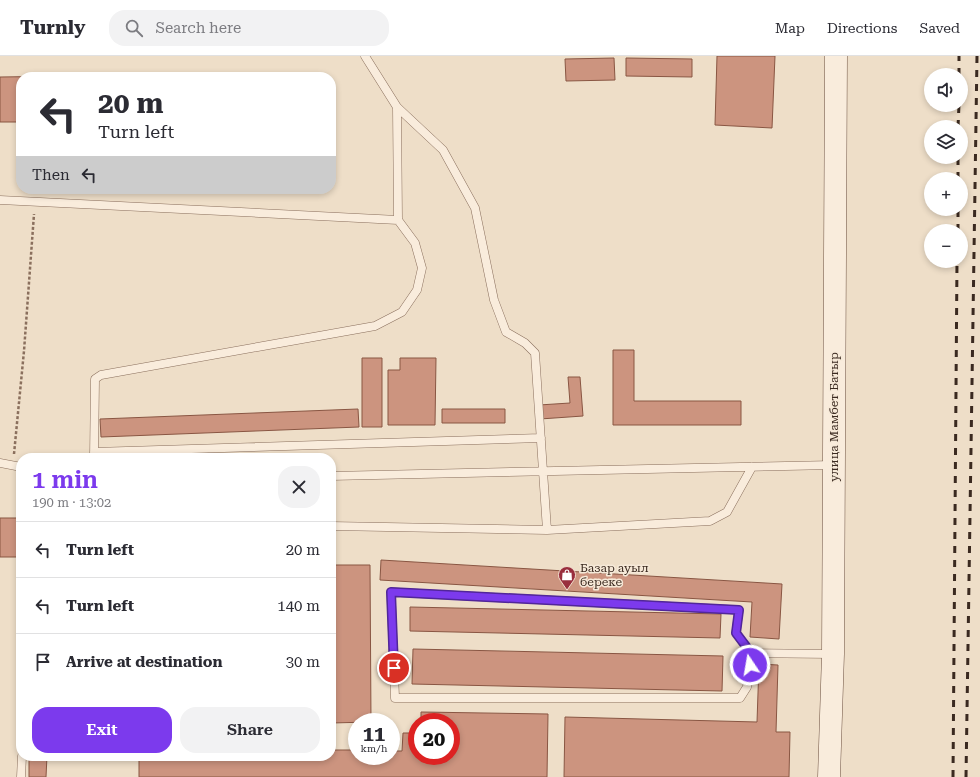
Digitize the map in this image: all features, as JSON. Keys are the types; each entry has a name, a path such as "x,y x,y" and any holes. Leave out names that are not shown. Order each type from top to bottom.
{"main road":[{"name":"улица Мамбет Батыр","path":"829,777 833,654 836,56"}],"lane":[{"path":"365,56 397,108 443,150 475,208 494,300 506,332 525,343 535,353 548,530"},
{"path":"94,453 95,379 101,375 375,326 402,312 417,290 422,268 415,243 398,220 397,108"},
{"path":"0,200 398,220"},
{"path":"147,453 541,438"},
{"path":"0,463 16,466"},
{"path":"336,476 833,465"},
{"path":"336,526 548,530 710,521 727,512 752,467"},
{"path":"391,592 739,610 736,633 751,653 747,687 740,698 395,698 391,592"},
{"path":"751,653 833,654"},
{"path":"21,777 22,761"}],"path":[{"path":"18,453 35,202"}],"building":[{"path":"717,56 775,56 772,128 715,125"},
{"path":"614,58 615,80 566,81 565,59"},
{"path":"626,58 692,59 692,77 626,76"},
{"path":"0,77 16,77 16,122 0,122"},
{"path":"613,350 634,350 634,401 741,401 741,425 613,425"},
{"path":"362,358 382,358 382,427 362,427"},
{"path":"400,358 436,358 435,425 388,425 388,370 400,370"},
{"path":"568,377 580,377 583,416 540,419 539,405 570,403"},
{"path":"358,409 359,427 101,437 100,419"},
{"path":"442,409 505,409 505,423 442,423"},
{"path":"0,518 16,518 16,557 0,557"},
{"path":"381,560 782,584 779,639 750,637 752,602 380,580"},
{"path":"336,565 370,565 371,713 348,713 348,723 336,723"},
{"path":"410,607 721,614 720,638 410,631"},
{"path":"413,649 723,656 722,691 412,684"},
{"path":"759,664 778,665 776,732 790,732 789,777 564,777 565,717 757,722"},
{"path":"421,712 548,714 547,777 139,777 139,761 336,761 336,750 348,750 348,765 400,765 400,751 402,751 403,733 408,733 408,765 460,765 460,713"},
{"path":"29,761 47,761 46,777 29,777"}],"railway":[{"path":"959,56 959,68"},
{"path":"966,777 977,56"},
{"path":"958,120 959,112"},
{"path":"958,164 958,172"},
{"path":"958,216 958,224"},
{"path":"953,777 957,268"}],"place":[{"name":"Базар ауыл береке","path":"567,590"}],"route":[{"path":"394,668 391,592 739,610 736,633 751,653 750,665"}]}
